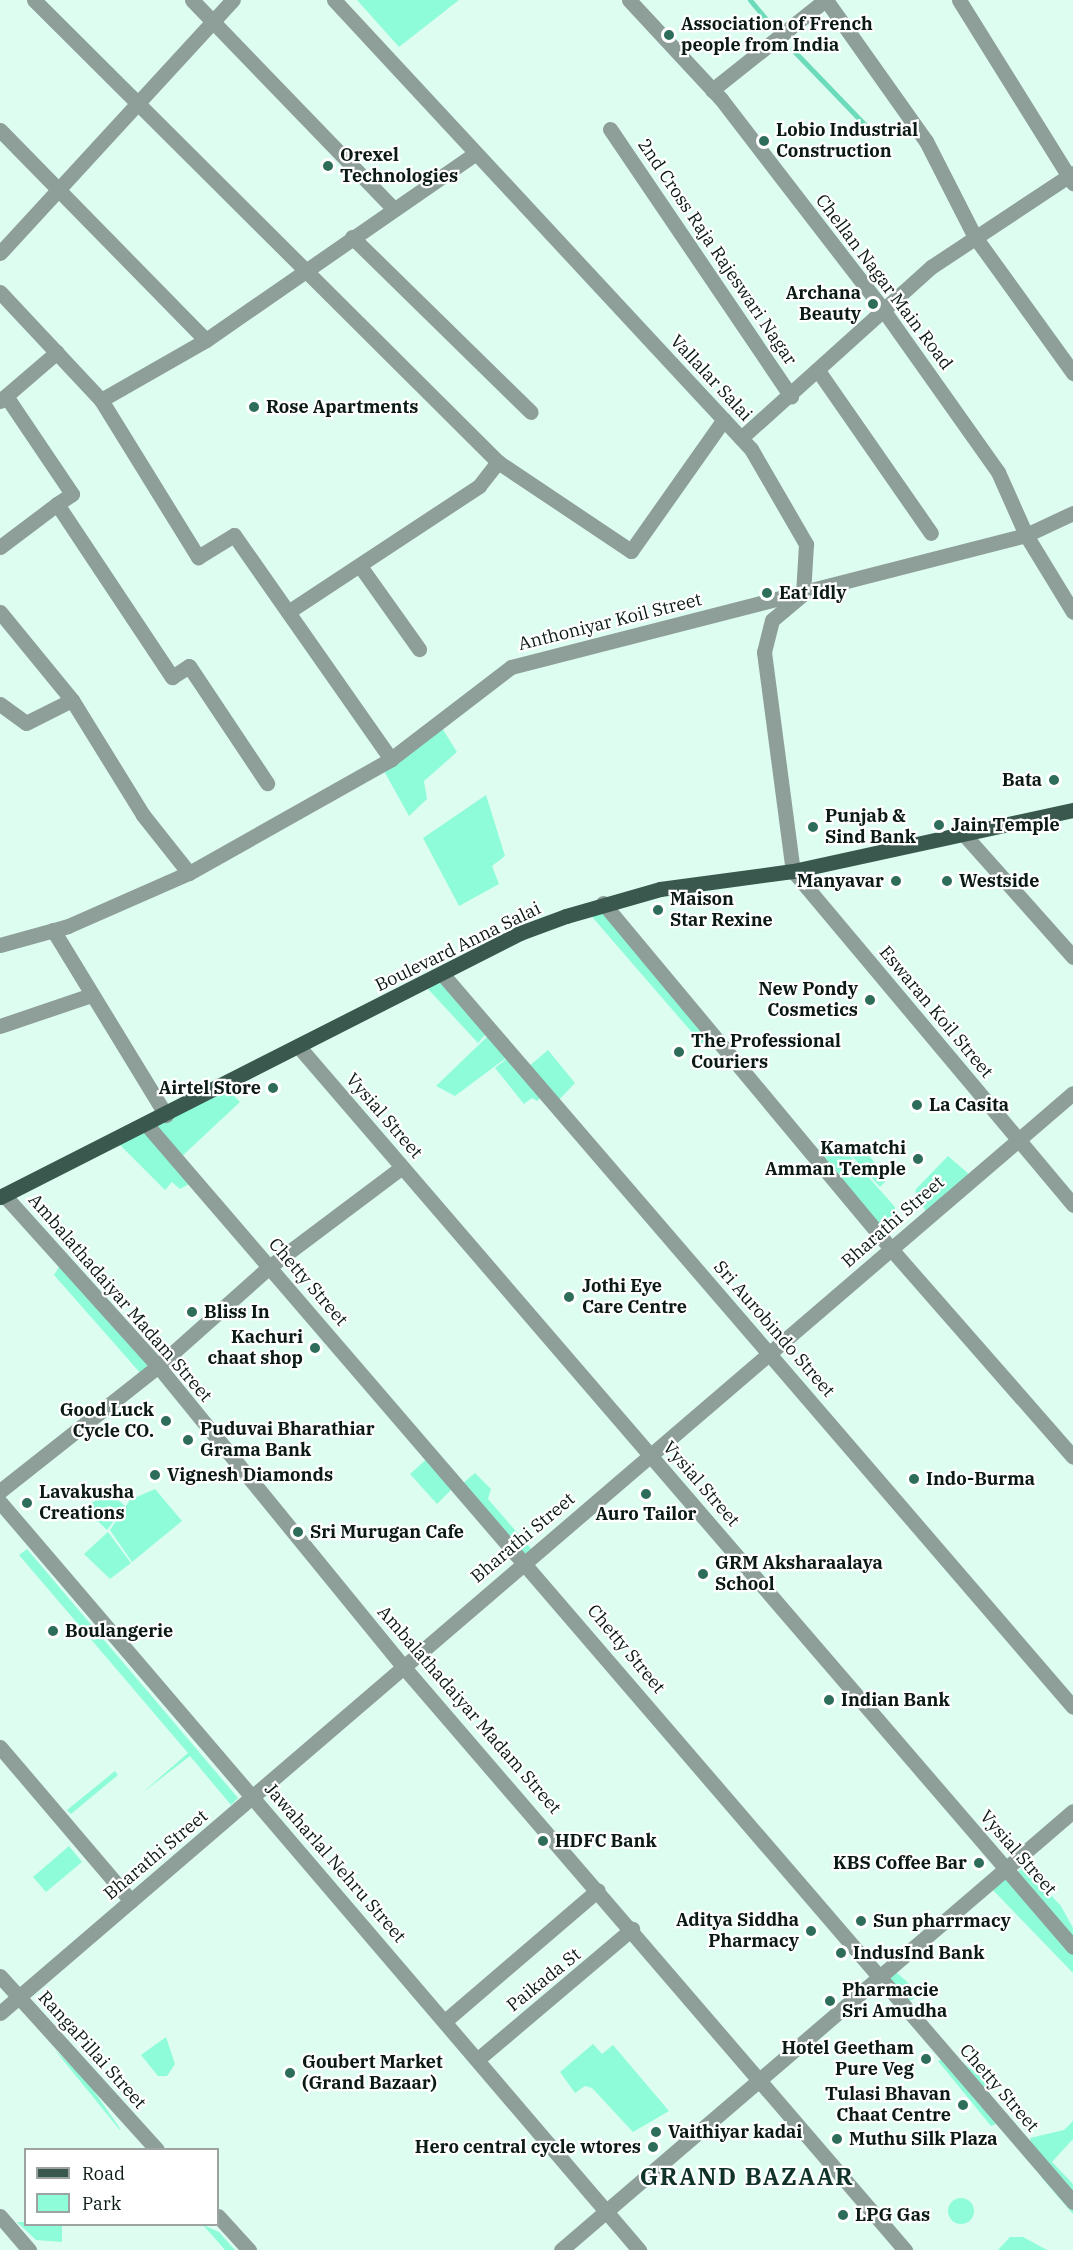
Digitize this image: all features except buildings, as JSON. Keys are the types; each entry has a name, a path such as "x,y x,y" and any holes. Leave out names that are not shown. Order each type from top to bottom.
{"main road":[{"name":"Boulevard Anna Salai","path":"2,1196 444,976 520,933 603,903 793,870 960,830 1073,810"}],"street":[{"path":"34,0 302,272 498,462 631,551 724,419"},
{"path":"192,0 393,208"},
{"path":"0,253 233,0"},
{"name":"Vallalar Salai","path":"334,0 741,438 806,544 803,594"},
{"name":"Chellan Nagar Main Road","path":"629,0 712,90 884,311 998,472 1026,535 1073,612"},
{"path":"712,90 825,0 926,141 975,237 1073,373"},
{"path":"741,438 819,372 931,267 1071,177 959,0"},
{"name":"2nd Cross Raja Rajeswari Nagar","path":"610,129 791,396"},
{"path":"0,130 206,340"},
{"path":"101,399 206,340 393,208 476,153"},
{"path":"352,237 531,411"},
{"path":"0,292 101,399 198,557 234,535 392,759"},
{"path":"0,548 72,495 3,399 57,352"},
{"path":"819,372 931,533"},
{"path":"288,612 479,486 498,462"},
{"path":"57,504 172,677 189,666 267,783"},
{"name":"Anthoniyar Koil Street","path":"0,945 53,930 189,873 392,759 511,667 1026,535 1073,513"},
{"path":"360,566 419,649"},
{"path":"793,870 764,652 772,620 803,594"},
{"path":"0,612 72,700 143,815 189,873"},
{"path":"0,704 26,723 72,700"},
{"path":"960,830 1073,957"},
{"name":"Eswaran Koil Street","path":"793,870 1073,1205"},
{"path":"603,903 891,1249 1073,1457"},
{"path":"53,930 166,1115"},
{"name":"Sri Aurobindo Street","path":"444,976 1073,1707"},
{"path":"0,1026 91,994"},
{"name":"Vysial Street","path":"299,1047 1073,1947"},
{"name":"Bharathi Street","path":"0,2013 253,1799 401,1664 527,1562 1073,1093"},
{"name":"Chetty Street","path":"146,1124 527,1562 879,1978 1073,2202"},
{"path":"0,1491 158,1366 269,1267 402,1167"},
{"name":"Ambalathadaiyar Madam Street","path":"2,1196 158,1366 401,1664 632,1929 757,2081 905,2250"},
{"name":"Jawaharlal Nehru Street","path":"0,1502 639,2250"},
{"path":"0,1747 131,1901"},
{"path":"561,2250 1073,1811"},
{"path":"445,2021 598,1890"},
{"name":"Paikada St","path":"478,2059 632,1929"},
{"name":"RangaPillai Street","path":"0,1976 155,2148"},
{"path":"0,2216 29,2250"},
{"path":"219,2217 249,2250"}],"green space":[{"path":"357,0 459,0 399,47"},
{"path":"442,728 457,752 424,781 427,799 409,816 384,771"},
{"path":"486,795 505,856 492,866 499,884 459,906 423,838"},
{"path":"604,905 712,1038 702,1044 587,911"},
{"path":"444,978 489,1031 478,1043 428,989"},
{"path":"490,1034 510,1055 455,1096 436,1086"},
{"path":"548,1050 575,1083 556,1103 527,1068"},
{"path":"510,1056 544,1094 537,1101 532,1098 524,1104 495,1068"},
{"path":"225,1087 240,1102 178,1160 148,1124"},
{"path":"146,1126 193,1182 180,1189 172,1182 165,1190 118,1143"},
{"path":"837,1143 854,1160 835,1178 820,1159"},
{"path":"861,1144 887,1180 880,1187 851,1155"},
{"path":"948,1156 970,1175 927,1214 915,1190"},
{"path":"855,1162 895,1207 894,1221 880,1232 836,1179"},
{"path":"61,1264 153,1365 142,1375 54,1275"},
{"path":"431,1455 457,1484 437,1504 410,1474"},
{"path":"475,1473 491,1489 488,1499 534,1552 527,1560 462,1484"},
{"path":"155,1489 182,1521 132,1562 110,1530 130,1500"},
{"path":"109,1492 125,1506 107,1530 84,1508"},
{"path":"108,1532 131,1563 110,1579 84,1554"},
{"path":"27,1549 238,1798 231,1805 190,1756 142,1793 188,1753 19,1555"},
{"path":"115,1771 118,1775 71,1814 67,1810"},
{"path":"69,1846 82,1862 46,1892 33,1877"},
{"path":"1025,1867 1061,1906 1073,1928 1073,1973 991,1888"},
{"path":"896,1972 914,1988 915,1998 907,2002 882,1976"},
{"path":"166,2037 175,2064 167,2076 158,2076 141,2055"},
{"path":"593,2044 602,2054 613,2045 669,2111 633,2132 592,2088 585,2086 575,2093 560,2072"},
{"path":"54,2049 87,2081 121,2130 119,2129"},
{"path":"952,2055 982,2077 1003,2121 991,2126 938,2061"},
{"path":"1073,2121 1073,2139 1052,2162 1073,2184 1073,2214 1042,2178 1030,2138 1064,2130"},
{"path":"961,2198 970,2202 974,2211 970,2220 961,2224 952,2220 948,2211 952,2202"},
{"path":"17,2222 24,2222 24,2226 62,2226 62,2242 36,2240"},
{"path":"204,2226 219,2232 235,2250 225,2250"},
{"path":"1010,2237 1023,2237 1047,2250 998,2250"}],"waterway":[{"path":"750,0 770,24"},
{"path":"792,49 869,129"}],"place":[{"name":"Association of French people from India","path":"669,35"},
{"name":"Lobio Industrial Construction","path":"764,141"},
{"name":"Orexel Technologies","path":"328,166"},
{"name":"Archana Beauty","path":"873,304"},
{"name":"Rose Apartments","path":"254,407"},
{"name":"Eat Idly","path":"767,593"},
{"name":"Bata","path":"1054,780"},
{"name":"Jain Temple","path":"939,825"},
{"name":"Punjab & Sind Bank","path":"813,827"},
{"name":"Manyavar","path":"896,881"},
{"name":"Westside","path":"947,881"},
{"name":"Maison Star Rexine","path":"658,910"},
{"name":"New Pondy Cosmetics","path":"870,1000"},
{"name":"The Professional Couriers","path":"679,1052"},
{"name":"Airtel Store","path":"273,1088"},
{"name":"La Casita","path":"917,1105"},
{"name":"Kamatchi Amman Temple","path":"918,1159"},
{"name":"Jothi Eye Care Centre","path":"569,1297"},
{"name":"Bliss In","path":"192,1312"},
{"name":"Kachuri chaat shop","path":"315,1348"},
{"name":"Good Luck Cycle CO.","path":"166,1421"},
{"name":"Puduvai Bharathiar Grama Bank","path":"188,1440"},
{"name":"Vignesh Diamonds","path":"155,1475"},
{"name":"Indo-Burma","path":"914,1479"},
{"name":"Auro Tailor","path":"646,1494"},
{"name":"Lavakusha Creations","path":"27,1503"},
{"name":"Sri Murugan Cafe","path":"298,1532"},
{"name":"GRM Aksharaalaya School","path":"703,1574"},
{"name":"Boulangerie","path":"53,1631"},
{"name":"Indian Bank","path":"829,1700"},
{"name":"HDFC Bank","path":"543,1841"},
{"name":"KBS Coffee Bar","path":"979,1863"},
{"name":"Sun pharrmacy","path":"861,1921"},
{"name":"Aditya Siddha Pharmacy","path":"811,1931"},
{"name":"IndusInd Bank","path":"841,1953"},
{"name":"Pharmacie Sri Amudha","path":"830,2001"},
{"name":"Hotel Geetham Pure Veg","path":"926,2059"},
{"name":"Goubert Market (Grand Bazaar)","path":"290,2073"},
{"name":"Tulasi Bhavan Chaat Centre","path":"963,2105"},
{"name":"Vaithiyar kadai","path":"656,2132"},
{"name":"Muthu Silk Plaza","path":"837,2139"},
{"name":"Hero central cycle wtores","path":"653,2147"},
{"name":"LPG Gas","path":"843,2215"}],"district":[{"name":"GRAND BAZAAR","path":"747,2177"}]}
